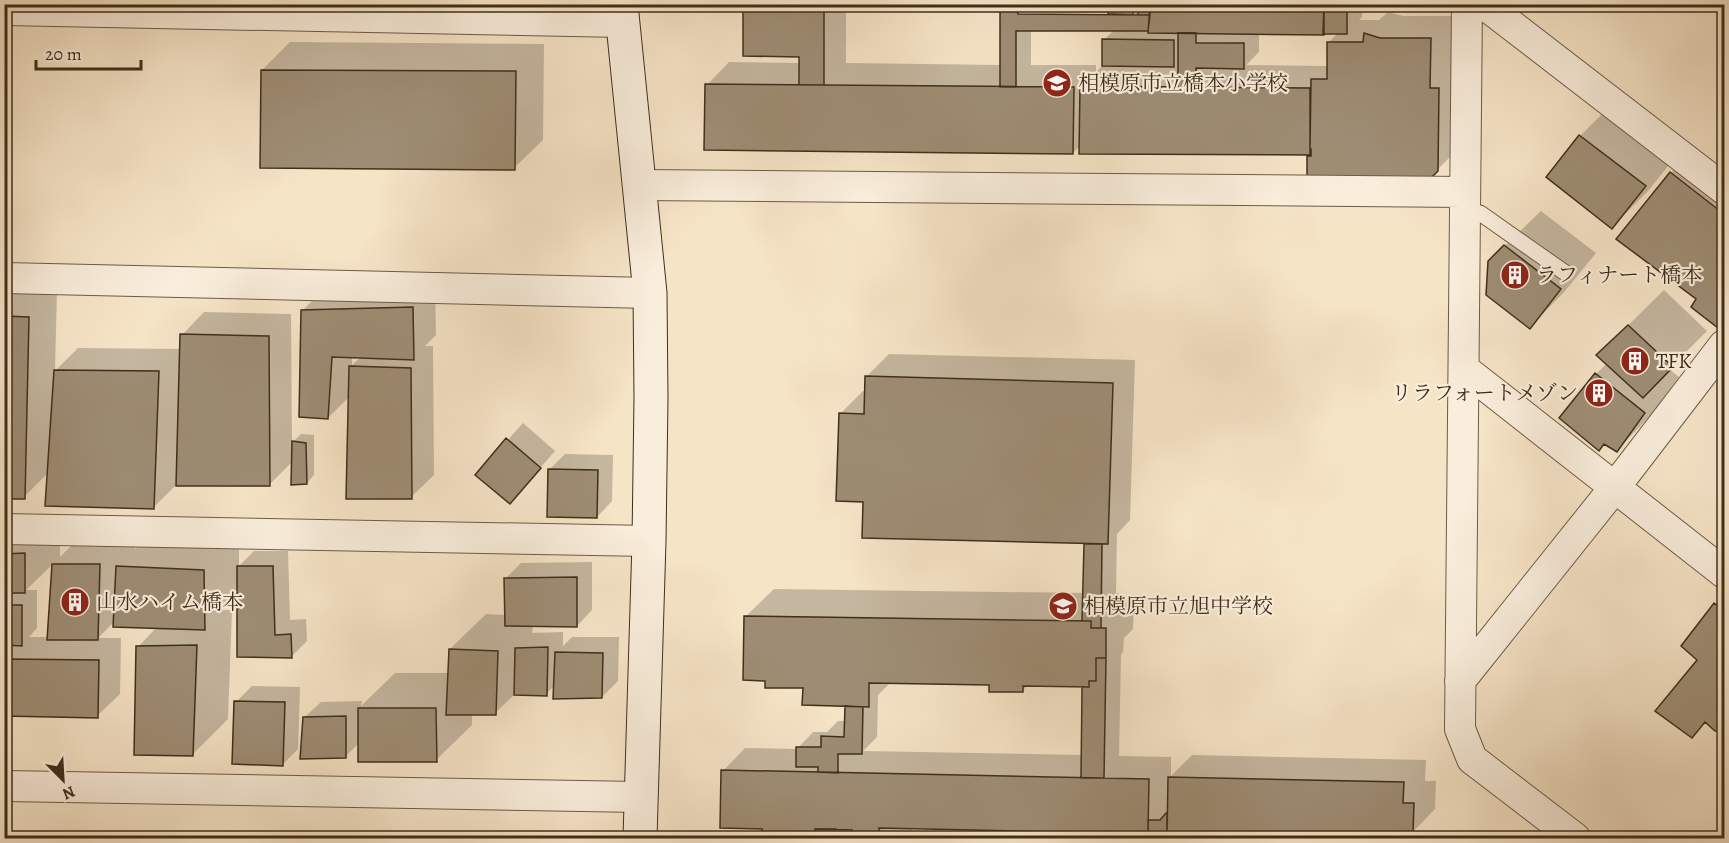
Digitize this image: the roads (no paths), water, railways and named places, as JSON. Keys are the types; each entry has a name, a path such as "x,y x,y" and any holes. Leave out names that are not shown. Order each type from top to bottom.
{"street":[{"path":"1467,4 1460,729 1472,759 1575,838"},
{"path":"1484,4 1725,189"},
{"path":"4,10 622,13 650,293 649,541 640,838"},
{"path":"639,185 1465,201"},
{"path":"4,278 650,293"},
{"path":"1460,681 1725,345"},
{"path":"1464,369 1725,573"},
{"path":"4,529 649,541"},
{"path":"4,786 640,797"}],"lane":[{"path":"1465,201 1564,272"}],"place":[{"name":"相模原市立橋本小学校","path":"1057,83"},
{"name":"ラフィナート橋本","path":"1515,275"},
{"name":"TFK","path":"1635,361"},
{"name":"リラフォートメゾン","path":"1599,393"},
{"name":"山水ハイム橋本","path":"75,602"},
{"name":"相模原市立旭中学校","path":"1063,606"}]}
